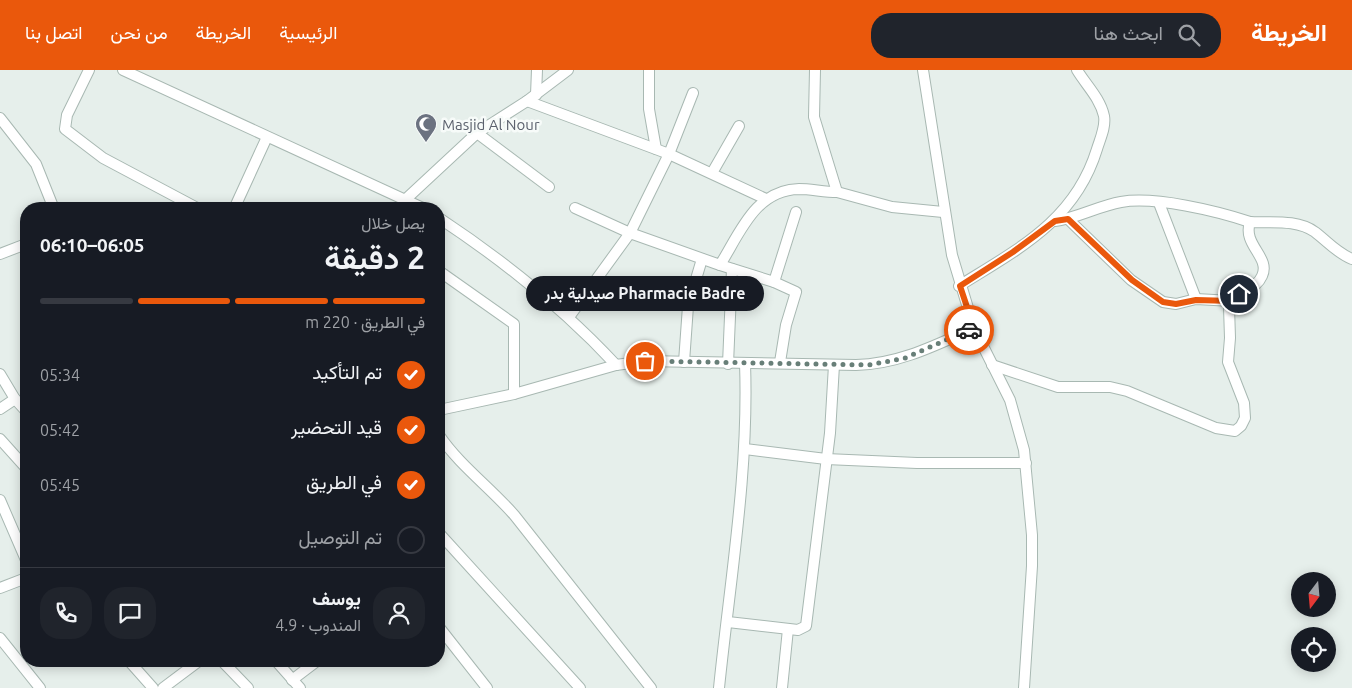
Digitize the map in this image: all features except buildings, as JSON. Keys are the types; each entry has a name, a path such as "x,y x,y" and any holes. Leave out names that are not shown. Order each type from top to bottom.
{"street":[{"path":"89,70 67,115 65,130 103,158 149,180 187,202"},
{"path":"122,70 411,202"},
{"path":"531,98 537,70"},
{"path":"406,199 477,133 531,98 568,70"},
{"path":"649,70 649,109 656,149"},
{"path":"815,70 814,117 837,192"},
{"path":"923,70 943,212 960,286 974,328 1016,417 1026,463 1032,534 1032,566 1024,688"},
{"path":"960,286 1013,252 1055,221 1070,205 1083,184 1105,126 1100,102 1077,70"},
{"path":"569,317 630,233 669,154 693,93"},
{"path":"531,98 712,172 766,199"},
{"path":"0,118 36,164 51,202"},
{"path":"712,172 739,126"},
{"path":"477,133 549,187"},
{"path":"237,202 268,137"},
{"path":"720,265 754,211 766,199 778,193 799,190 837,192 892,207 943,212"},
{"path":"1055,221 1068,219 1122,202 1159,203 1221,212 1250,222 1297,224 1306,227 1335,251 1352,260"},
{"path":"1159,203 1196,300"},
{"path":"575,208 630,233 792,289 796,294 786,325 780,362"},
{"path":"774,282 796,212"},
{"path":"1068,219 1132,280 1150,295 1163,302 1176,304 1196,300 1232,301"},
{"path":"445,222 510,268 569,317 616,365"},
{"path":"992,365 1058,387 1110,387 1127,391 1216,428 1234,431 1241,426 1246,411 1240,389 1228,362 1229,307 1232,301 1250,288 1263,274 1263,261 1250,242 1248,227 1250,222"},
{"path":"0,254 20,246"},
{"path":"684,362 688,306 702,259"},
{"path":"728,364 732,269"},
{"path":"445,274 514,324 514,394"},
{"path":"445,409 514,394 616,365 645,361 728,364 780,362 869,365 905,358 974,328"},
{"path":"719,688 728,622 744,450 747,406 745,363"},
{"path":"728,622 801,630 807,623 826,459 834,365"},
{"path":"0,374 20,404"},
{"path":"0,409 15,399"},
{"path":"0,439 20,461"},
{"path":"445,443 458,460 491,490 515,516 652,688"},
{"path":"744,450 826,459 917,463 1026,463"},
{"path":"0,500 20,546"},
{"path":"445,540 580,688"},
{"path":"0,588 20,580"},
{"path":"782,688 788,629"},
{"path":"445,635 487,688"},
{"path":"0,638 20,663"},
{"path":"23,667 40,688"},
{"path":"134,667 153,688"},
{"path":"163,688 191,667"},
{"path":"228,667 248,688"},
{"path":"281,667 300,688"},
{"path":"292,680 309,667"}],"way so far":[{"path":"645,361 728,364 780,362 869,365 905,358 969,330"}],"place":[{"name":"Masjid Al Nour","path":"426,143"},
{"name":"Pharmacie Badre صيدلية بدر","path":"645,361"}],"route":[{"path":"969,330 974,328 960,286 1037,236 1055,221 1068,219 1132,280 1150,295 1163,302 1176,304 1196,300 1232,301 1239,294"}]}
